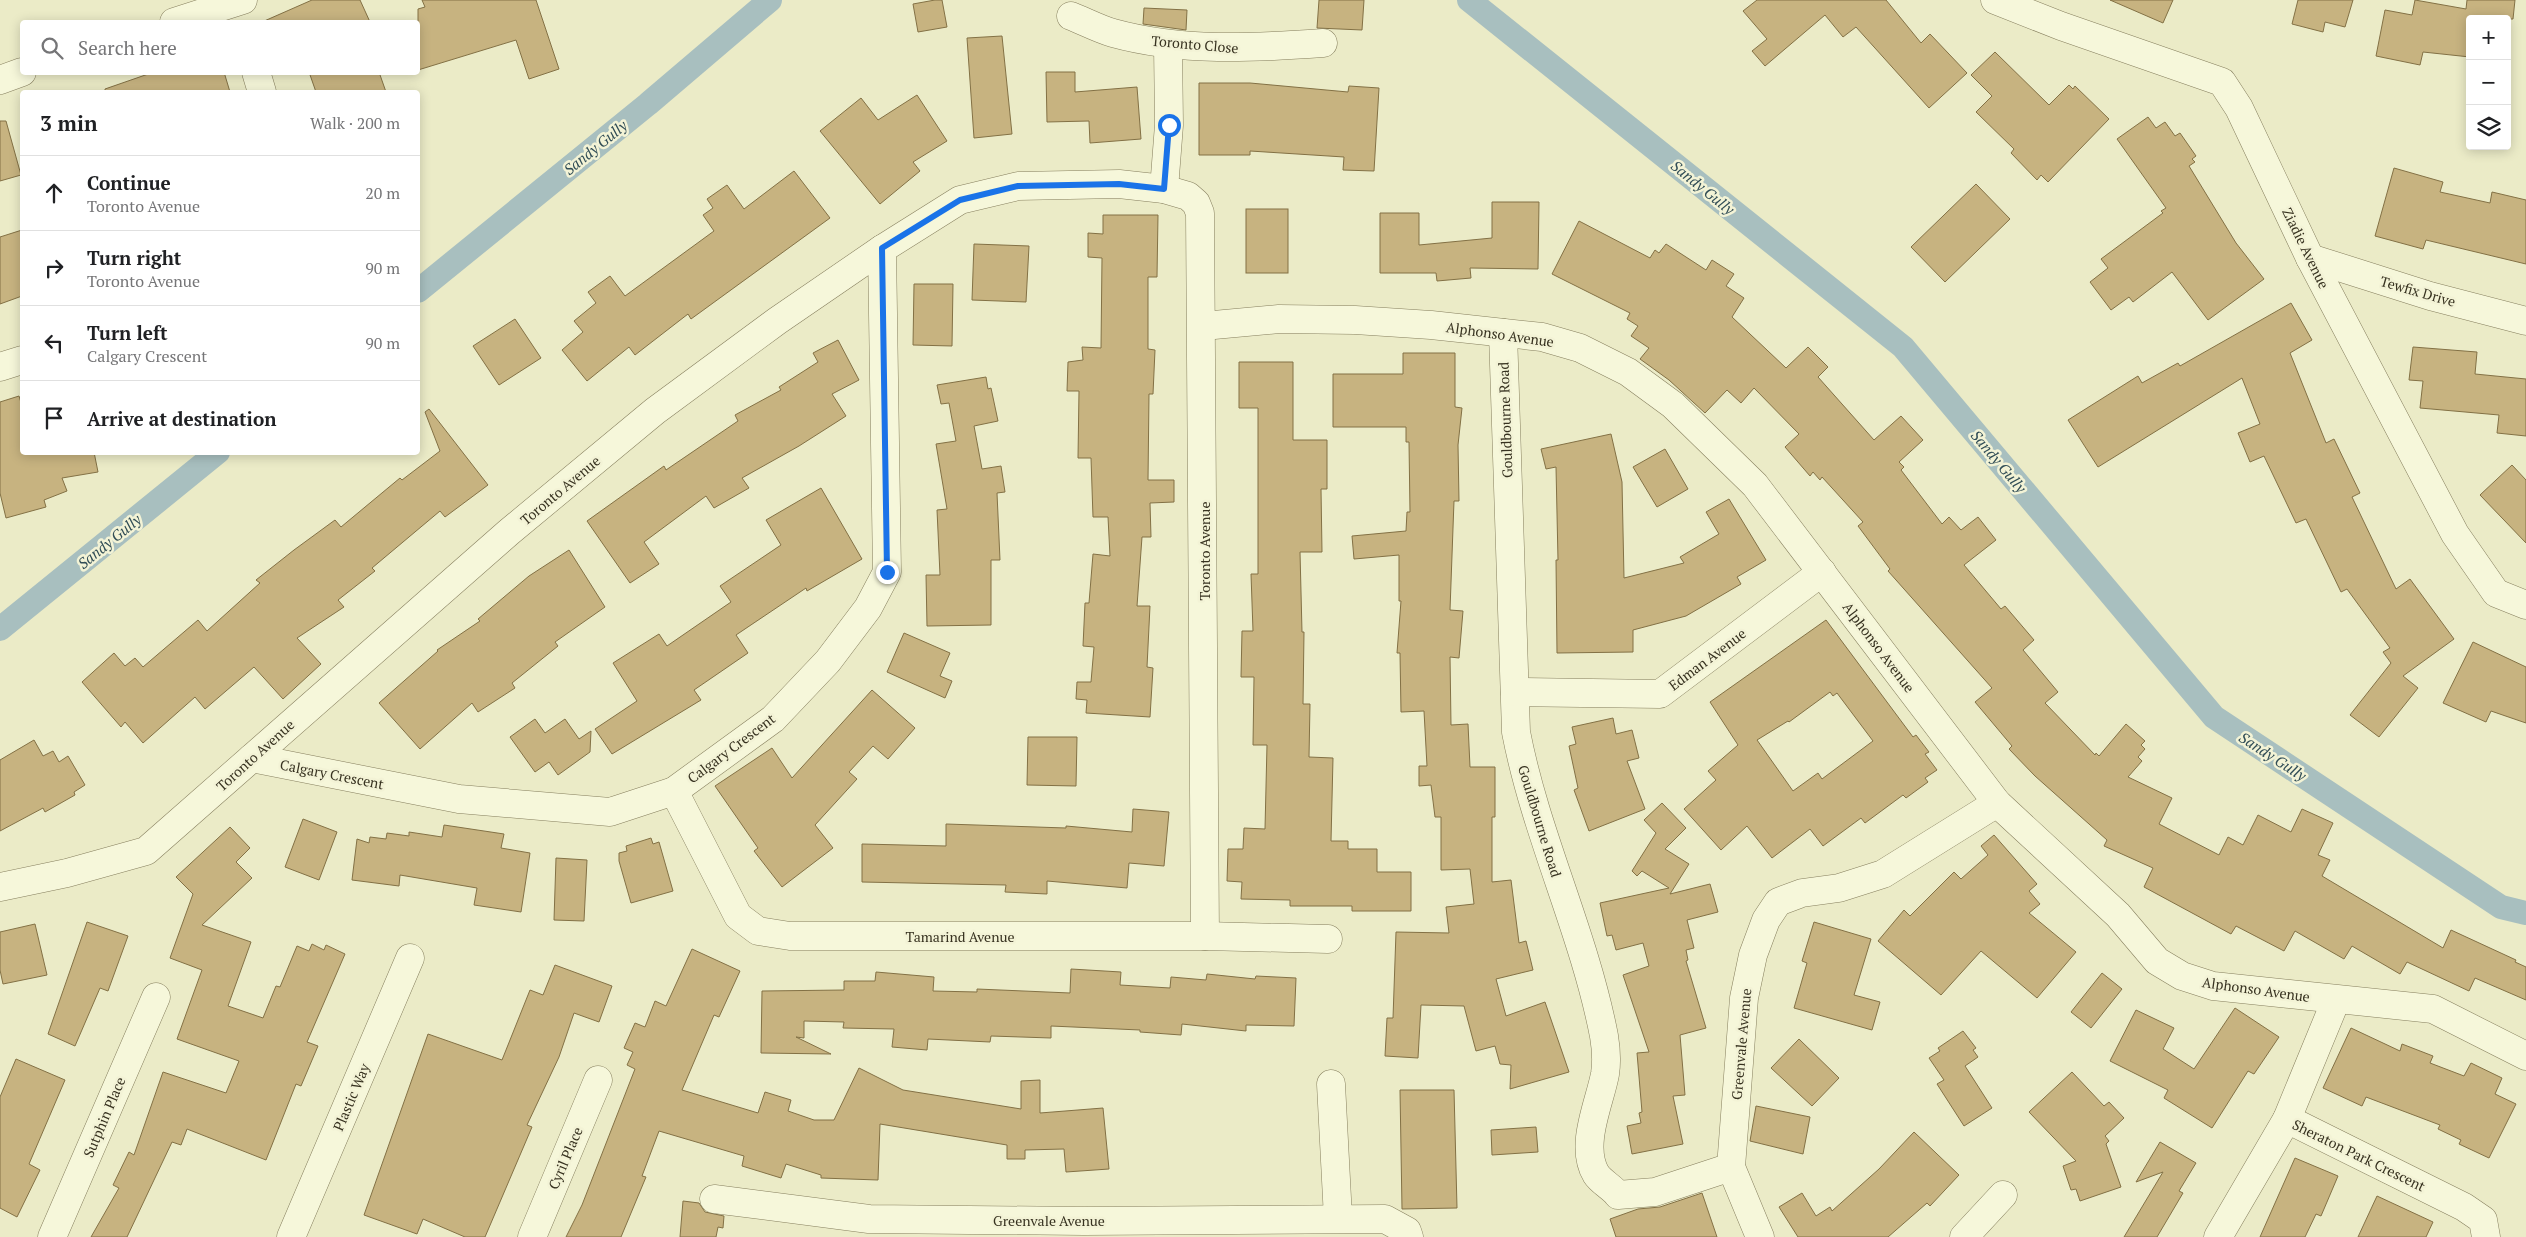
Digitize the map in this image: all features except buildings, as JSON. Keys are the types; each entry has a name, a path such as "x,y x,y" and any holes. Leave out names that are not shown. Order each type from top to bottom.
{"street":[{"name":"Ziadie Avenue","path":"1995,0 2061,26 2222,82 2240,108 2310,258 2455,534 2496,593 2526,605"},
{"path":"182,20 239,6"},
{"name":"Toronto Close","path":"1071,16 1112,33 1168,45 1249,49 1323,43"},
{"path":"1164,189 1169,125 1168,45"},
{"path":"0,80 20,73"},
{"path":"257,75 261,90"},
{"name":"Toronto Avenue","path":"0,887 67,874 146,851 509,532 656,411 777,321 882,248 960,200 1018,186 1119,184 1164,189 1188,196 1196,203 1200,213 1203,326 1205,936"},
{"name":"Calgary Crescent","path":"252,758 459,799 555,809 610,812 674,791 773,719 828,661 868,608 887,572 882,248"},
{"name":"Tewfix Drive","path":"2310,258 2430,296 2526,320"},
{"name":"Alphonso Avenue","path":"1203,326 1278,319 1355,320 1542,337 1580,348 1628,372 1672,405 1755,484 1997,802 2118,915 2157,961 2182,976 2213,986 2433,1009 2526,1056"},
{"name":"Gouldbourne Road","path":"1502,333 1516,732 1525,780 1581,949 1604,1036 1605,1075 1593,1113 1589,1148 1596,1174 1618,1194 1655,1192 1731,1167"},
{"path":"0,367 20,361"},
{"name":"Edman Avenue","path":"1515,692 1660,694 1822,572"},
{"name":"Tamarind Avenue","path":"674,791 738,916 758,931 790,936 1205,936 1328,939"},
{"name":"Greenvale Avenue","path":"1760,1237 1731,1167 1744,998 1753,955 1766,920 1778,902 1802,892 1839,888 1883,874 1997,802"},
{"name":"Plastic Way","path":"292,1237 410,958"},
{"name":"Sutphin Place","path":"52,1237 156,997"},
{"path":"2287,1119 2336,1000"},
{"name":"Cyril Place","path":"532,1237 598,1080"},
{"path":"1331,1084 1338,1218"},
{"name":"Sheraton Park Crescent","path":"2218,1237 2287,1119 2464,1207 2483,1220 2486,1237"},
{"path":"1964,1237 2003,1195"},
{"name":"Greenvale Avenue","path":"714,1199 868,1228 1084,1229 1338,1218 1385,1219 1407,1231 1409,1237"}],"waterway":[{"name":"Sandy Gully","path":"420,289 648,104 770,0"},
{"name":"Sandy Gully","path":"1469,0 1903,347 2214,717 2501,907 2526,913"},
{"name":"Sandy Gully","path":"0,629 214,455"}],"route":[{"path":"887,572 882,248 960,200 1018,186 1119,184 1164,189 1169,125"}]}
